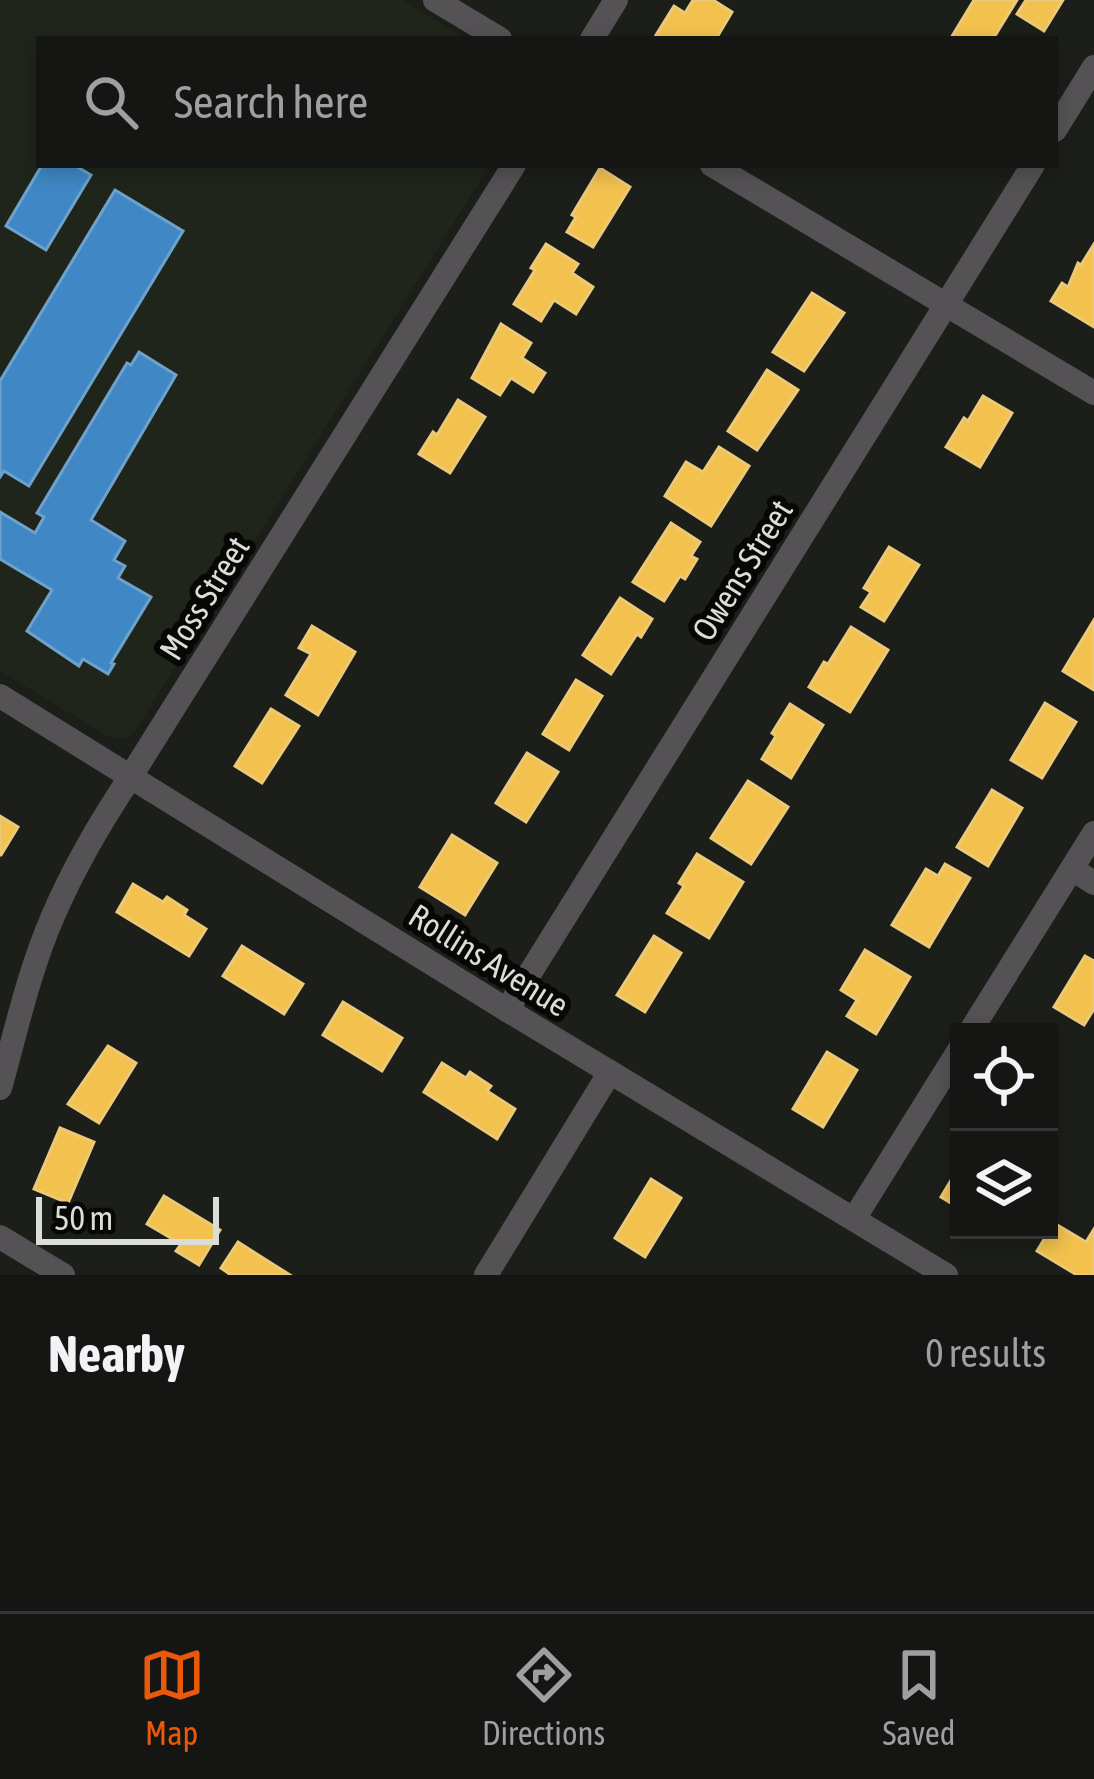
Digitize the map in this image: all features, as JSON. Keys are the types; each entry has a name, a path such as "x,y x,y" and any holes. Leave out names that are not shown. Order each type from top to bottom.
{"street":[{"path":"435,0 495,36"},
{"path":"594,36 616,0"},
{"path":"1058,125 1094,67"},
{"name":"Moss Street","path":"0,1088 51,920 102,818 512,168"},
{"path":"717,168 1094,393"},
{"name":"Owens Street","path":"507,1010 1031,168"},
{"name":"Rollins Avenue","path":"0,696 946,1275"},
{"path":"976,1023 1094,833"},
{"path":"1072,869 1094,883"},
{"path":"854,1219 950,1064"},
{"path":"486,1275 610,1072"},
{"path":"0,1237 63,1275"}],"shaded area":[{"path":"0,0 402,0 463,36 36,36 36,168 488,168 134,733 124,739 109,737 0,671"}],"building: Homes":[{"path":"693,0 713,0 732,12 718,36 656,35 674,6 685,13"},
{"path":"974,0 1017,0 995,36 952,36"},
{"path":"1026,0 1063,0 1044,31 1017,14"},
{"path":"600,168 630,187 593,247 567,232"},
{"path":"546,244 578,264 572,273 593,287 576,314 554,300 541,321 514,304"},
{"path":"1094,244 1094,327 1051,301 1062,283 1068,287 1078,263"},
{"path":"812,293 844,313 804,371 773,352"},
{"path":"501,324 531,343 522,358 545,373 533,392 511,378 500,395 472,378"},
{"path":"767,370 798,390 757,450 728,431"},
{"path":"983,396 1012,413 980,467 946,447"},
{"path":"458,400 485,417 450,473 419,454"},
{"path":"719,447 749,466 711,526 665,496 686,462 703,472"},
{"path":"671,523 700,542 691,556 697,559 685,579 680,576 664,601 633,582"},
{"path":"889,547 919,565 884,621 861,607 871,592 864,588"},
{"path":"620,598 652,619 611,674 583,655"},
{"path":"1094,620 1094,690 1063,671"},
{"path":"312,626 355,652 318,715 286,695 311,654 299,648"},
{"path":"851,627 888,650 850,712 809,687"},
{"path":"576,680 602,696 569,750 543,734"},
{"path":"1045,703 1076,722 1042,778 1011,760"},
{"path":"790,704 823,725 791,778 762,759"},
{"path":"271,709 299,726 262,783 235,766"},
{"path":"527,753 558,772 526,822 496,803"},
{"path":"748,781 788,807 751,864 711,838"},
{"path":"992,790 1022,808 988,866 957,847"},
{"path":"0,816 18,827 1,855 0,855"},
{"path":"452,835 497,863 465,915 420,887"},
{"path":"697,854 743,882 709,938 667,913"},
{"path":"945,864 970,878 929,947 892,925 926,869 938,876"},
{"path":"133,884 163,902 167,897 206,929 189,956 117,912"},
{"path":"654,936 681,953 645,1012 617,995"},
{"path":"242,946 303,984 284,1014 223,976"},
{"path":"865,950 910,977 876,1034 847,1016 857,1000 841,990"},
{"path":"1085,956 1094,961 1094,1009 1084,1025 1054,1007"},
{"path":"343,1002 402,1038 382,1071 323,1035"},
{"path":"108,1046 136,1063 99,1123 68,1104"},
{"path":"827,1052 857,1070 823,1127 793,1109"},
{"path":"442,1063 466,1078 470,1072 491,1086 487,1091 515,1109 497,1139 424,1092"},
{"path":"60,1128 94,1142 68,1203 34,1189"},
{"path":"651,1179 681,1198 645,1257 615,1238"},
{"path":"950,1182 950,1202 941,1197"},
{"path":"164,1196 220,1230 199,1265 176,1251 181,1244 147,1224"},
{"path":"1058,1225 1086,1242 1094,1229 1094,1275 1077,1275 1037,1251 1044,1239 1058,1239"},
{"path":"238,1242 290,1275 231,1275 221,1268"}],"building: Schools":[{"path":"40,168 79,168 91,175 46,250 6,226"},
{"path":"115,190 183,231 29,486 4,471 0,477 0,381"},
{"path":"139,352 176,375 91,520 125,541 114,560 125,566 118,578 151,597 108,674 83,659 79,666 27,631 52,590 0,559 0,512 35,533 44,517 37,513 127,363 131,365"}]}
